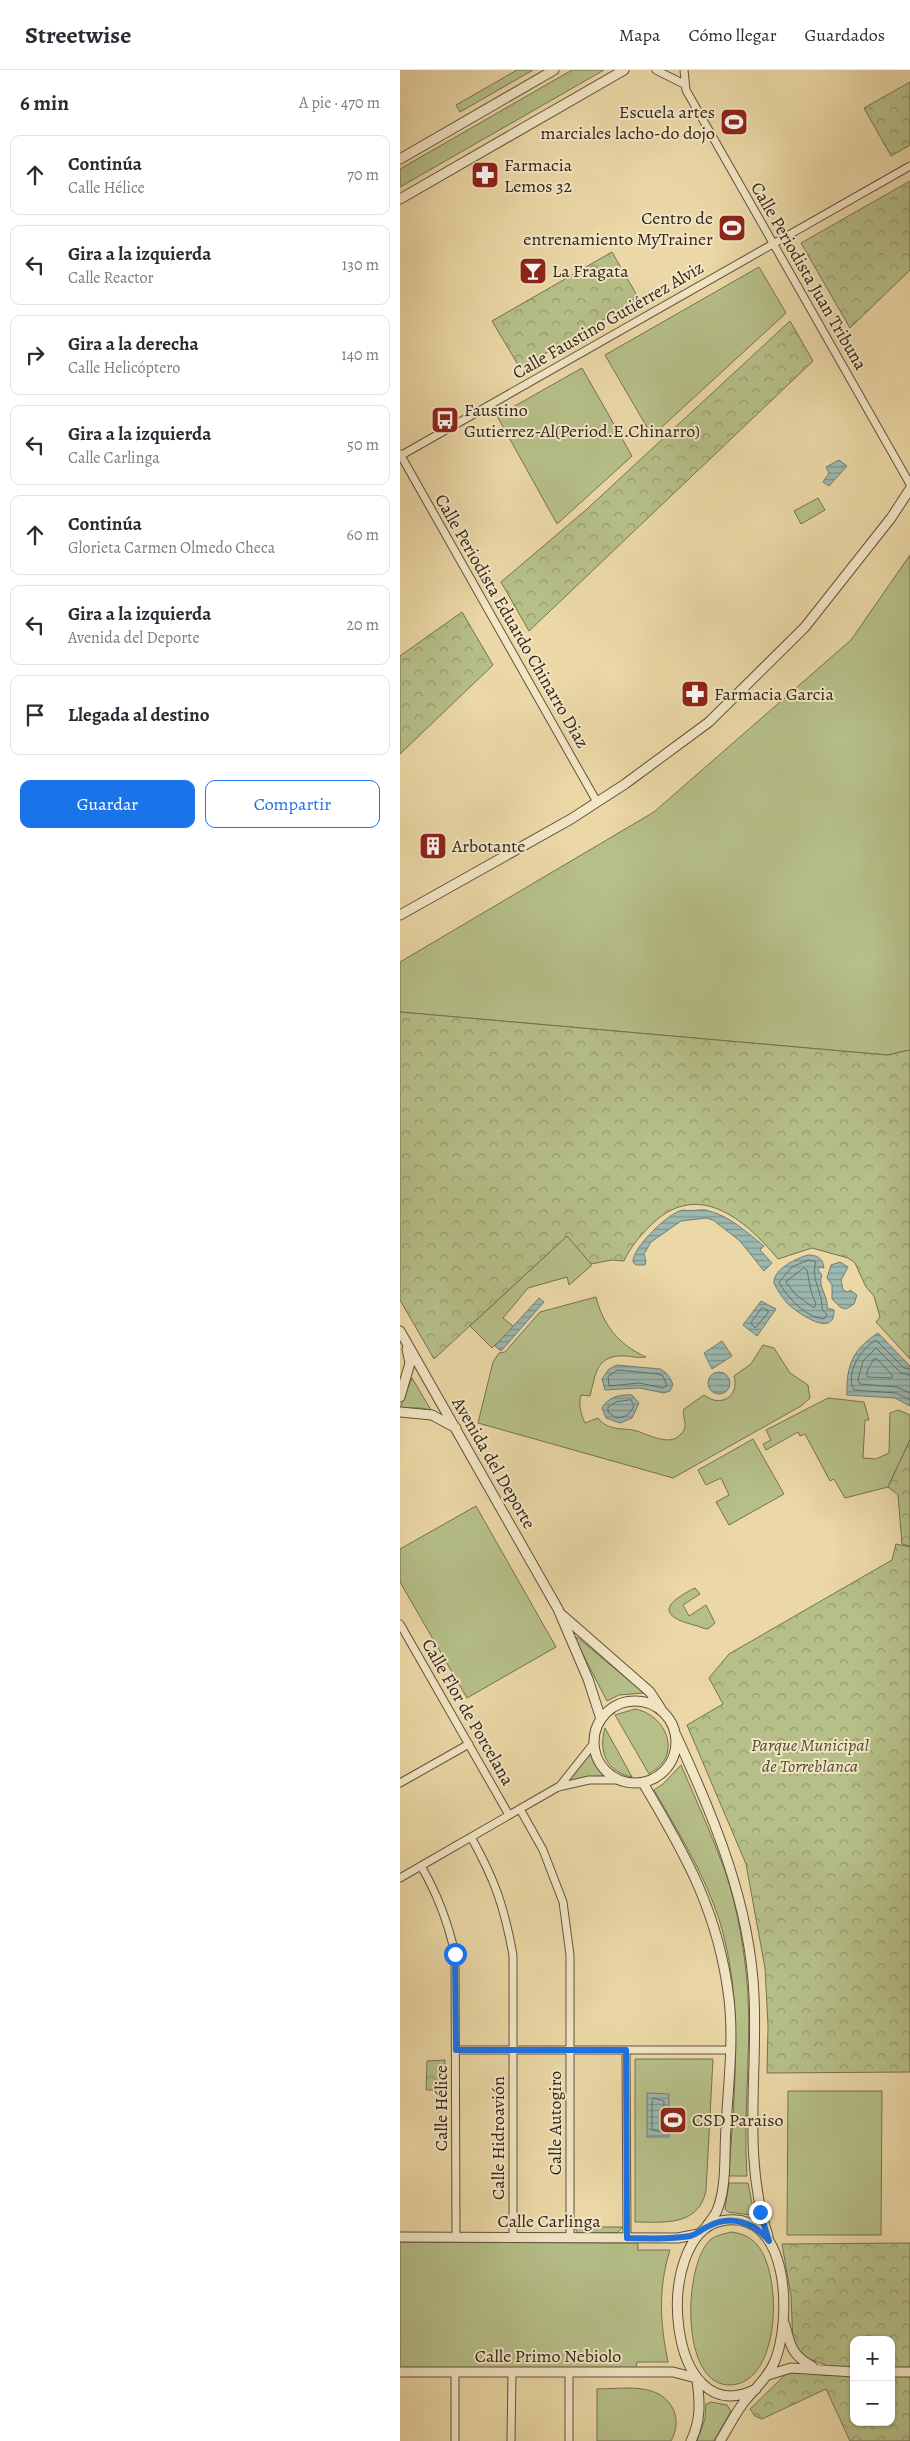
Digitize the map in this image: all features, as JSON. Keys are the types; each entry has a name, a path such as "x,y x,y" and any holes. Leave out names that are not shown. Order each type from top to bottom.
{"street":[{"path":"400,159 554,70"},
{"path":"400,199 624,70"},
{"path":"656,70 684,84 684,70"},
{"name":"Calle Periodista Juan Tribuna","path":"684,84 910,484"},
{"name":"Calle Faustino Gutiérrez Alviz","path":"400,456 910,166"},
{"name":"Calle Periodista Eduardo Chinarro Diaz","path":"400,456 597,802"},
{"path":"400,916 571,819 709,722 805,627 891,518 910,489"},
{"name":"Avenida del Deporte","path":"400,1331 560,1612 588,1679 601,1719"},
{"path":"400,1397 410,1362 406,1341"},
{"path":"400,1412 432,1415 456,1428"},
{"name":"Avenida del Deporte","path":"560,1612 583,1635 650,1692 664,1713"},
{"name":"Calle Flor de Porcelana","path":"400,1624 510,1815"},
{"path":"618,1780 601,1765 594,1743 595,1733 601,1719 613,1708 632,1701 652,1705 664,1713 672,1723 676,1736 695,1776 730,1863 746,1931 754,1993 756,2049 751,2145 760,2212 780,2269 784,2297 784,2319 778,2351 768,2375 744,2403 720,2441"},
{"path":"400,1878 558,1787 589,1780 618,1780 630,1783 643,1783 655,1778 669,1766 676,1748 676,1736"},
{"path":"558,1787 594,1743"},
{"path":"400,1783 469,1744"},
{"path":"643,1783 681,1846 699,1883 714,1921 724,1962 730,2001 730,2050 719,2207 706,2227 691,2243 682,2273 678,2312 684,2349 696,2379 700,2405 698,2426 691,2441"},
{"name":"Calle Autogiro","path":"520,1809 543,1850 563,1902 570,1955 570,2238"},
{"name":"Calle Hidroavión","path":"471,1837 491,1872 505,1910 514,1955 513,2238"},
{"name":"Calle Hélice","path":"421,1866 437,1894 448,1923 455,1954 456,2237"},
{"path":"456,2050 730,2050"},
{"path":"626,2050 627,2238"},
{"path":"706,2227 720,2222 742,2222 753,2226 769,2241"},
{"name":"Calle Carlinga","path":"400,2237 678,2238 698,2234"},
{"path":"784,2319 790,2347 797,2358 816,2369"},
{"path":"768,2375 791,2368 850,2372"},
{"name":"Calle Primo Nebiolo","path":"400,2372 673,2372 696,2379"},
{"path":"455,2372 455,2441"},
{"path":"511,2441 512,2372"},
{"path":"569,2372 569,2441"},
{"path":"895,2372 910,2372"},
{"path":"696,2379 705,2388 725,2396 736,2397 756,2389"}],"green space":[{"path":"517,70 533,70 460,112 456,105"},
{"path":"572,70 604,70 400,187 400,169"},
{"path":"910,82 910,145 891,156 864,108"},
{"path":"910,181 910,270 850,328 801,243"},
{"path":"612,252 639,299 520,368 492,321"},
{"path":"759,267 786,313 652,436 605,355"},
{"path":"790,321 813,361 529,631 501,582 587,509"},
{"path":"582,368 632,456 557,524 497,416"},
{"path":"818,498 825,510 801,524 794,511"},
{"path":"910,555 910,1050 887,1055 400,1012 400,962 654,812 851,640"},
{"path":"462,612 493,665 400,754 400,656"},
{"path":"400,1012 887,1055 910,1050 910,1359 876,1322 880,1317 874,1296 866,1287 855,1263 848,1258 812,1248 778,1259 765,1244 735,1218 718,1209 702,1205 684,1206 667,1213 649,1227 632,1247 624,1261 612,1260 591,1264 567,1236 434,1359 400,1300"},
{"path":"568,1235 591,1266 569,1285 567,1277 528,1288 503,1318 514,1327 492,1348 470,1326"},
{"path":"596,1297 603,1316 613,1333 636,1352 646,1357 617,1356 603,1362 596,1373 590,1396 581,1395 580,1409 585,1423 598,1418 605,1425 614,1428 633,1430 664,1440 676,1438 685,1428 684,1409 704,1395 710,1399 722,1400 731,1395 734,1390 734,1376 751,1364 763,1345 774,1348 790,1373 808,1385 810,1398 801,1406 673,1478 478,1423 493,1362 499,1353 505,1352 540,1312"},
{"path":"412,1378 431,1410 400,1408"},
{"path":"828,1398 864,1402 869,1420 865,1420 863,1458 876,1459 889,1453 890,1413 898,1410 910,1415 910,1440 888,1487 845,1498 834,1479 830,1481 805,1434 800,1436 798,1432 766,1450 763,1444 771,1440 766,1430"},
{"path":"753,1439 784,1494 729,1525 716,1502 729,1495 721,1478 706,1485 698,1470"},
{"path":"910,1440 910,1546 902,1544 898,1495 888,1487"},
{"path":"476,1506 556,1647 467,1698 400,1582 400,1549"},
{"name":"Parque Municipal de Torreblanca","path":"896,1544 910,1547 910,2072 767,2073 768,2026 765,1968 746,1864 687,1725 723,1704 709,1678 729,1654 892,1560"},
{"path":"695,1588 700,1594 683,1605 689,1616 706,1605 715,1623 708,1629 681,1621 673,1617 670,1612 669,1608 672,1603"},
{"path":"577,1637 644,1693 619,1695 607,1701 575,1639"},
{"path":"635,1709 649,1714 655,1719 665,1731 667,1738 666,1757 660,1766 649,1774 615,1715"},
{"path":"605,1728 632,1777 616,1771 606,1760 603,1745"},
{"path":"590,1754 603,1776 570,1781 569,1780"},
{"path":"681,1765 725,1871 734,1900 743,1947 749,2017 746,2130 747,2176 729,2176 736,2046 732,1982 727,1950 719,1919 706,1885 654,1790 663,1784"},
{"name":"CSD Paraiso","path":"635,2059 713,2059 706,2191 702,2203 695,2211 687,2217 678,2220 668,2222 635,2222"},
{"path":"445,2060 444,2090 426,2090 427,2061"},
{"path":"788,2091 882,2091 881,2235 787,2235"},
{"path":"729,2183 748,2183 754,2213 751,2215 728,2212 725,2209"},
{"path":"574,2227 623,2227 617,2233 578,2233"},
{"path":"731,2232 750,2238 762,2253 770,2272 773,2296 773,2321 769,2345 760,2365 747,2379 730,2385 714,2380 702,2366 695,2346 691,2323 691,2298 701,2254 712,2238"},
{"path":"400,2242 638,2243 638,2250 670,2250 662,2292 663,2333 668,2362 637,2362 636,2368 400,2368"},
{"path":"910,2243 910,2441 850,2441 826,2389 762,2419 755,2416 750,2409 787,2373 794,2371 829,2376 829,2366 803,2357 793,2343 791,2296 782,2244"},
{"path":"597,2389 640,2389 660,2395 668,2401 676,2419 676,2426 671,2441 597,2441"},
{"path":"711,2402 727,2405 731,2411 714,2441 697,2441 705,2419 706,2404"}],"water":[{"path":"839,460 847,466 829,486 823,482 829,473 826,467"},
{"path":"683,1210 706,1210 730,1220 764,1246 760,1250 772,1263 764,1271 740,1241 713,1220 706,1218 681,1221 651,1242 644,1254 645,1265 636,1265 633,1262 638,1248 669,1217"},
{"path":"808,1255 819,1258 824,1268 820,1267 818,1270 822,1275 821,1284 827,1308 834,1310 833,1319 828,1323 814,1321 798,1312 787,1303 774,1283 777,1273 781,1269 792,1261"},
{"path":"840,1262 848,1267 841,1280 843,1290 848,1292 850,1290 857,1295 854,1304 846,1309 840,1307 832,1299 832,1285 827,1278 831,1265"},
{"path":"539,1298 544,1302 501,1351 495,1346"},
{"path":"761,1301 776,1309 757,1336 743,1325"},
{"path":"878,1333 910,1366 910,1406 895,1398 847,1395 848,1375 853,1359 862,1345"},
{"path":"722,1341 732,1356 712,1369 704,1353"},
{"path":"617,1365 660,1369 665,1372 673,1385 670,1391 664,1393 639,1388 605,1390 602,1379 609,1369"},
{"path":"719,1372 727,1375 730,1383 727,1391 719,1394 711,1391 708,1383 711,1375"},
{"path":"623,1395 632,1395 639,1403 632,1418 620,1423 606,1418 602,1408 608,1401"},
{"path":"647,2093 669,2094 669,2137 647,2137"}],"place":[{"name":"Escuela artes marciales lacho-do dojo","path":"734,122"},
{"name":"Farmacia Lemos 32","path":"485,175"},
{"name":"Centro de entrenamiento MyTrainer","path":"732,228"},
{"name":"La Fragata","path":"533,271"},
{"name":"Faustino Gutierrez-Al(Period.E.Chinarro)","path":"445,420"},
{"name":"Farmacia Garcia","path":"695,694"},
{"name":"Arbotante","path":"433,846"},
{"name":"CSD Paraiso","path":"673,2120"}],"route":[{"path":"455,1954 456,2050 626,2050 627,2238 678,2238 698,2234 706,2227 731,2220 753,2226 762,2232 769,2241 760,2212"}]}
